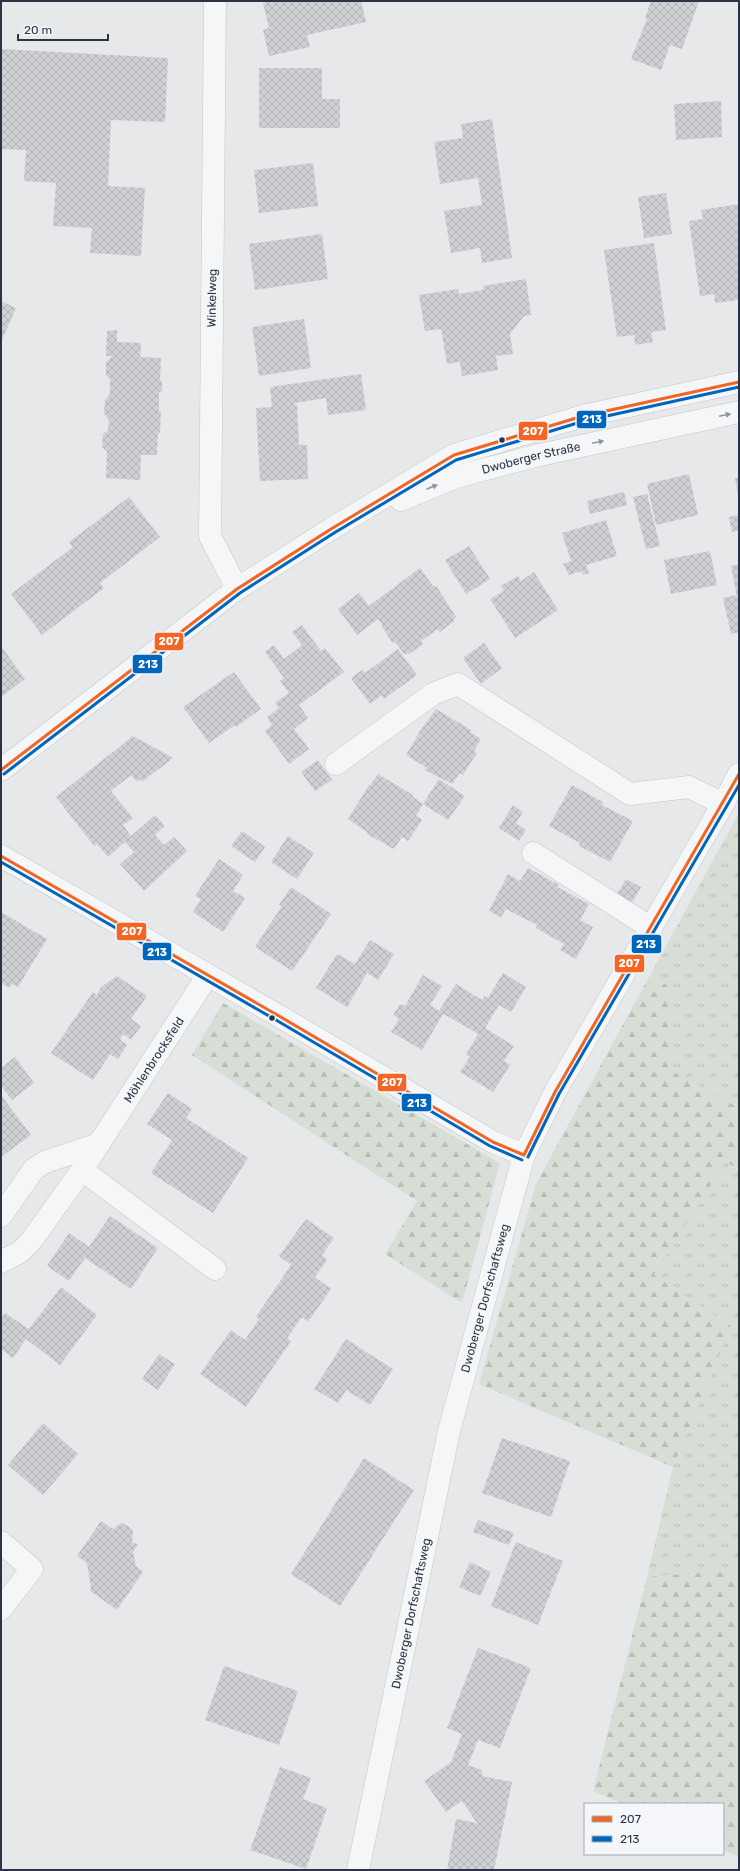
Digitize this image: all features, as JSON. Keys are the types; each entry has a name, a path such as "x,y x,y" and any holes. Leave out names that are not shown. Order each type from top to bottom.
{"street":[{"name":"Winkelweg","path":"215,1 210,536 237,589"},
{"name":"Dwoberger Straße","path":"1,770 237,589 331,529 454,455 583,416 739,382"},
{"name":"Dwoberger Straße","path":"331,529 456,477 535,456 739,412"},
{"path":"336,764 433,694 458,684 630,794 689,787 723,804"},
{"name":"Dwoberger Dorfschaftsweg","path":"358,1870 449,1431 524,1155 555,1092 739,774"},
{"path":"534,853 651,928"},
{"path":"1,856 493,1142 524,1155"},
{"name":"Möhlenbrocksfeld","path":"1,1262 20,1252 31,1241 82,1170 208,975"},
{"path":"1,1216 34,1169 44,1162 99,1144"},
{"path":"82,1170 215,1269"},
{"path":"1,1542 32,1569 1,1609"}],"green space":[{"path":"739,813 739,1108 671,1071 667,985 649,977"},
{"path":"649,977 667,985 672,1071 739,1108 739,1169 725,1162 654,1275 731,1326 673,1467 479,1384 536,1184"},
{"path":"223,1003 500,1163 462,1303 385,1254 417,1201 192,1055"},
{"path":"725,1162 739,1170 739,1570 647,1577 673,1467 731,1326 653,1275"},
{"path":"739,1570 739,1857 724,1850 724,1803 621,1803 593,1791 647,1577"}],"building":[{"path":"273,1 361,1 366,22 307,35 310,47 269,56 263,30 269,28 263,3"},
{"path":"651,1 699,1 682,49 670,45 661,70 631,59 647,19 645,18"},
{"path":"1,49 168,58 165,122 111,120 108,186 145,188 141,256 90,253 92,228 53,226 56,183 24,181 26,150 1,149"},
{"path":"259,68 322,68 322,99 340,99 340,128 259,128"},
{"path":"721,101 722,137 676,140 674,104"},
{"path":"492,119 512,258 482,263 480,248 451,253 444,211 482,205 478,178 440,184 434,142 463,138 461,124"},
{"path":"313,163 318,206 259,213 254,170"},
{"path":"666,193 672,234 644,238 638,197"},
{"path":"739,204 739,300 715,303 714,294 700,296 689,221 703,219 701,210"},
{"path":"322,234 328,279 255,290 249,244"},
{"path":"654,243 666,330 651,332 653,342 635,345 634,335 617,337 604,250"},
{"path":"526,279 531,315 524,316 510,334 513,354 496,356 498,370 462,376 460,362 447,364 441,329 425,331 419,295 458,289 459,294 483,290 483,286"},
{"path":"1,301 16,308 1,342"},
{"path":"304,319 311,368 259,376 252,327"},
{"path":"117,330 117,342 141,343 140,357 161,358 160,381 162,381 162,391 159,392 159,411 161,411 157,455 141,455 140,480 106,478 107,451 102,447 103,434 108,430 109,420 104,414 105,400 109,396 110,389 110,379 106,375 106,362 111,358 111,356 106,356 107,331"},
{"path":"361,374 366,410 328,415 326,398 295,403 295,405 297,405 299,445 307,445 308,479 260,481 256,408 272,407 270,387"},
{"path":"689,474 698,515 656,525 647,484"},
{"path":"735,478 739,478 739,495 738,495"},
{"path":"624,492 627,505 590,514 587,501"},
{"path":"647,494 660,546 646,549 633,497"},
{"path":"129,497 160,537 100,583 104,588 42,635 11,594 73,547 69,542"},
{"path":"739,515 739,531 732,532 729,517"},
{"path":"606,520 617,556 586,565 589,573 583,575 582,571 569,575 563,564 571,561 562,533"},
{"path":"469,546 490,579 466,594 445,560"},
{"path":"710,551 717,585 671,594 664,560"},
{"path":"739,564 739,603 738,603 731,566"},
{"path":"420,568 433,586 437,587 456,617 453,619 454,621 440,632 438,629 421,641 423,644 409,654 407,653 405,655 396,643 392,642 378,619 357,635 338,609 359,593 369,606"},
{"path":"534,572 558,610 515,638 490,599 504,591 501,586 518,576 521,581"},
{"path":"736,595 739,603 739,632 731,634 723,598"},
{"path":"302,625 321,651 325,648 344,672 299,705 308,718 294,729 309,749 289,764 265,731 272,725 267,717 279,708 275,703 289,693 280,681 284,678 265,652 274,645 284,659 302,645 292,632"},
{"path":"484,643 502,668 481,684 463,658"},
{"path":"1,646 25,679 1,697"},
{"path":"398,649 417,675 384,699 382,695 370,704 351,678 362,670 365,673"},
{"path":"234,672 261,709 236,727 235,725 209,743 183,707"},
{"path":"436,709 471,730 470,732 481,739 474,751 477,753 463,775 460,773 452,784 425,770 427,768 406,755 420,731"},
{"path":"133,736 173,758 142,782 141,779 137,782 131,775 111,791 133,818 123,825 131,836 155,815 165,826 155,835 164,845 174,837 187,851 144,891 120,864 134,852 125,842 108,857 97,844 94,846 56,797"},
{"path":"318,760 332,780 315,791 301,772"},
{"path":"378,774 413,795 412,796 423,804 416,816 422,820 408,841 402,837 394,849 367,834 368,833 348,819 369,785 370,786"},
{"path":"439,779 465,796 448,820 423,804"},
{"path":"572,785 603,802 602,805 633,821 610,862 579,846 580,843 549,826"},
{"path":"513,805 523,812 516,823 526,830 519,841 499,828"},
{"path":"242,831 265,847 255,862 231,846"},
{"path":"288,836 314,853 297,879 271,862"},
{"path":"219,859 243,875 233,891 245,898 223,932 193,912 201,899 195,896"},
{"path":"528,868 559,885 557,887 589,904 580,920 593,927 576,959 560,950 564,944 536,928 537,925 506,909 501,917 489,911 508,874 520,881"},
{"path":"626,879 641,887 632,903 617,894"},
{"path":"291,887 331,914 292,971 255,947 282,906 279,905"},
{"path":"1,912 47,939 18,987 12,984 9,988 1,983"},
{"path":"370,940 394,954 378,980 367,973 347,1007 316,988 337,954 355,964"},
{"path":"503,973 526,987 511,1012 499,1005 485,1028 514,1046 504,1061 510,1065 493,1092 460,1072 470,1057 466,1055 478,1034 451,1018 443,1014 422,1050 391,1032 399,1019 393,1015 400,1004 405,1006 423,975 442,986 430,1005 439,1011 456,984 482,1000 484,996 488,998"},
{"path":"117,976 147,996 131,1019 141,1026 131,1040 123,1034 120,1040 127,1045 118,1059 110,1054 93,1080 51,1053 93,992 97,995 101,987"},
{"path":"15,1057 34,1083 12,1100 1,1086 1,1068"},
{"path":"168,1093 192,1109 186,1118 248,1158 213,1213 151,1173 172,1140 147,1124"},
{"path":"1,1095 31,1135 1,1157"},
{"path":"110,1216 158,1248 131,1289 85,1258 69,1281 47,1266 69,1233 89,1247"},
{"path":"306,1219 334,1238 322,1255 327,1260 315,1277 331,1289 308,1322 302,1317 287,1338 291,1341 246,1407 200,1374 231,1330 245,1340 259,1319 256,1317 291,1265 279,1256"},
{"path":"61,1287 97,1315 60,1365 26,1339 13,1358 1,1349 1,1319 5,1313 29,1329"},
{"path":"346,1339 393,1369 370,1405 346,1390 338,1403 314,1389"},
{"path":"159,1354 175,1364 158,1390 142,1379"},
{"path":"43,1423 78,1454 43,1495 8,1465"},
{"path":"502,1438 570,1461 551,1517 482,1493"},
{"path":"364,1458 414,1490 340,1606 291,1574"},
{"path":"478,1520 514,1533 509,1545 473,1532"},
{"path":"101,1521 113,1529 121,1523 128,1526 133,1531 132,1542 138,1545 133,1552 136,1566 143,1572 117,1610 90,1591 91,1589 87,1563 77,1556"},
{"path":"516,1542 563,1561 538,1625 491,1606"},
{"path":"470,1562 491,1572 480,1596 459,1587"},
{"path":"478,1648 531,1668 500,1748 478,1740 468,1765 482,1770 482,1776 512,1782 494,1870 447,1870 456,1819 477,1823 462,1801 446,1812 424,1781 451,1762 462,1734 447,1728"},
{"path":"224,1666 298,1691 279,1745 205,1720"},
{"path":"280,1767 311,1778 303,1799 327,1808 306,1869 250,1850"}],"transit line":[{"name":"207","path":"1,770 237,589 331,529 454,455 583,416 739,382"},
{"name":"213","path":"4,774 240,593 334,533 456,460 584,421 739,387"},
{"name":"207","path":"524,1155 555,1092 739,774"},
{"name":"213","path":"528,1157 559,1094 739,785"},
{"name":"207","path":"1,856 279,1016 493,1142 524,1155"},
{"name":"213","path":"1,862 276,1020 490,1146 522,1160"}]}
